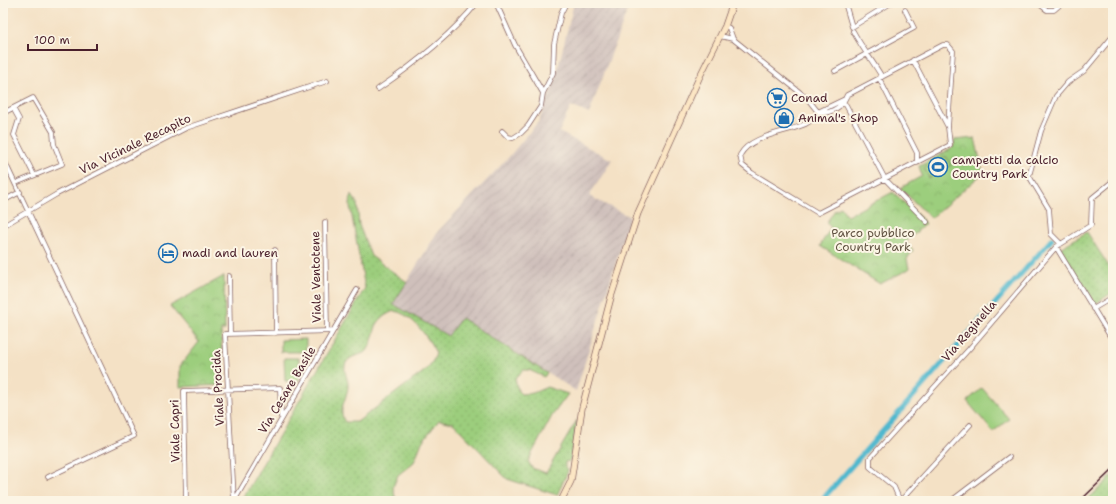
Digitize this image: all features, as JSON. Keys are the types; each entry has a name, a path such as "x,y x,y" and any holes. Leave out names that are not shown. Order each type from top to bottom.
{"street":[{"path":"378,89 406,71 465,18 477,3"},
{"path":"496,3 515,45 544,93"},
{"path":"502,131 508,138 513,138 522,133 541,106 544,93 552,73 554,44 561,13 566,3"},
{"path":"561,501 571,481 582,408 612,298 638,213 699,78 726,26 733,3"},
{"path":"845,3 852,27 891,3"},
{"path":"1038,3 1047,10 1054,10 1062,3"},
{"path":"835,70 914,28 905,10"},
{"path":"726,26 729,28 733,39"},
{"path":"853,31 862,49 868,53 917,153 917,163"},
{"path":"720,36 733,39 807,98 818,112"},
{"path":"1058,241 1051,234 1049,209 1029,176 1041,131 1056,96 1068,82 1084,71 1113,36"},
{"path":"943,45 952,48 948,127 950,145 818,213 742,165 740,155 744,148 752,142 798,127 813,120 818,112 844,101 847,95 943,45"},
{"path":"913,60 948,127"},
{"name":"Via Vicinale Recapito","path":"3,226 57,194 186,128 327,81"},
{"path":"3,113 33,98 53,132 54,144 62,164 16,183"},
{"path":"844,101 885,179 927,222"},
{"path":"13,108 19,119 14,135 34,175"},
{"path":"3,158 134,436 48,477"},
{"name":"Via Reginella","path":"901,501 894,487 870,467 870,458 969,349 1056,247 1058,241 1091,225 1092,198 1113,181"},
{"path":"3,201 20,192"},
{"name":"Viale Ventotene","path":"325,222 327,331"},
{"path":"1056,247 1113,341"},
{"path":"275,250 276,333"},
{"path":"229,276 230,334"},
{"name":"Via Cesare Basile","path":"234,501 357,290"},
{"path":"1093,309 1113,297"},
{"name":"Viale Procida","path":"234,501 225,334 333,331"},
{"name":"Viale Capri","path":"186,501 184,391 280,388 281,419"},
{"path":"901,501 970,425"},
{"path":"951,501 1009,457"}],"shaded area":[{"path":"574,3 630,3 589,114 571,106 559,132 612,160 589,196 630,217 576,391 461,318 448,336 393,304 438,231 508,158 539,121 555,80"}],"green space":[{"name":"Parco pubblico Country Park","path":"975,138 983,173 931,218 900,188 922,176 919,166 951,149 954,146 954,140"},
{"name":"campetti da calcio Country Park","path":"946,156 951,165 929,178 924,168"},
{"name":"Parco pubblico Country Park","path":"893,192 926,223 906,242 913,250 907,259 909,269 880,284 820,246 831,227 826,223 835,210 841,207 847,216"},
{"path":"351,194 357,203 359,225 371,256 407,282 393,304 448,336 461,318 547,373 544,377 529,370 523,370 515,379 518,391 521,394 533,393 547,387 568,394 552,416 528,461 532,468 546,473 577,420 570,461 565,462 565,467 568,471 557,495 507,479 453,423 439,420 422,442 414,462 398,475 393,487 396,501 241,501 365,288 350,206","holes":["394,311 401,313 414,322 424,334 436,353 434,359 427,369 357,422 345,422 342,409 348,387 345,372 346,363 350,358 367,351 377,324 381,319"]},
{"path":"1087,232 1113,273 1113,292 1095,304 1060,248"},
{"path":"224,276 225,330 221,330 223,385 180,387 180,366 199,342 170,306"},
{"path":"306,339 306,352 281,352 281,340"},
{"path":"284,358 299,358 299,381 285,381"},
{"path":"982,388 1009,419 993,432 967,401"},
{"path":"1113,475 1113,501 1086,501"}],"waterway":[{"path":"821,501 1052,239"}],"railway":[{"path":"1080,501 1113,469"}],"place":[{"name":"Conad","path":"777,98"},
{"name":"Animal's Shop","path":"784,118"},
{"name":"campetti da calcio Country Park","path":"938,167"},
{"name":"madi and lauren","path":"168,253"}]}
